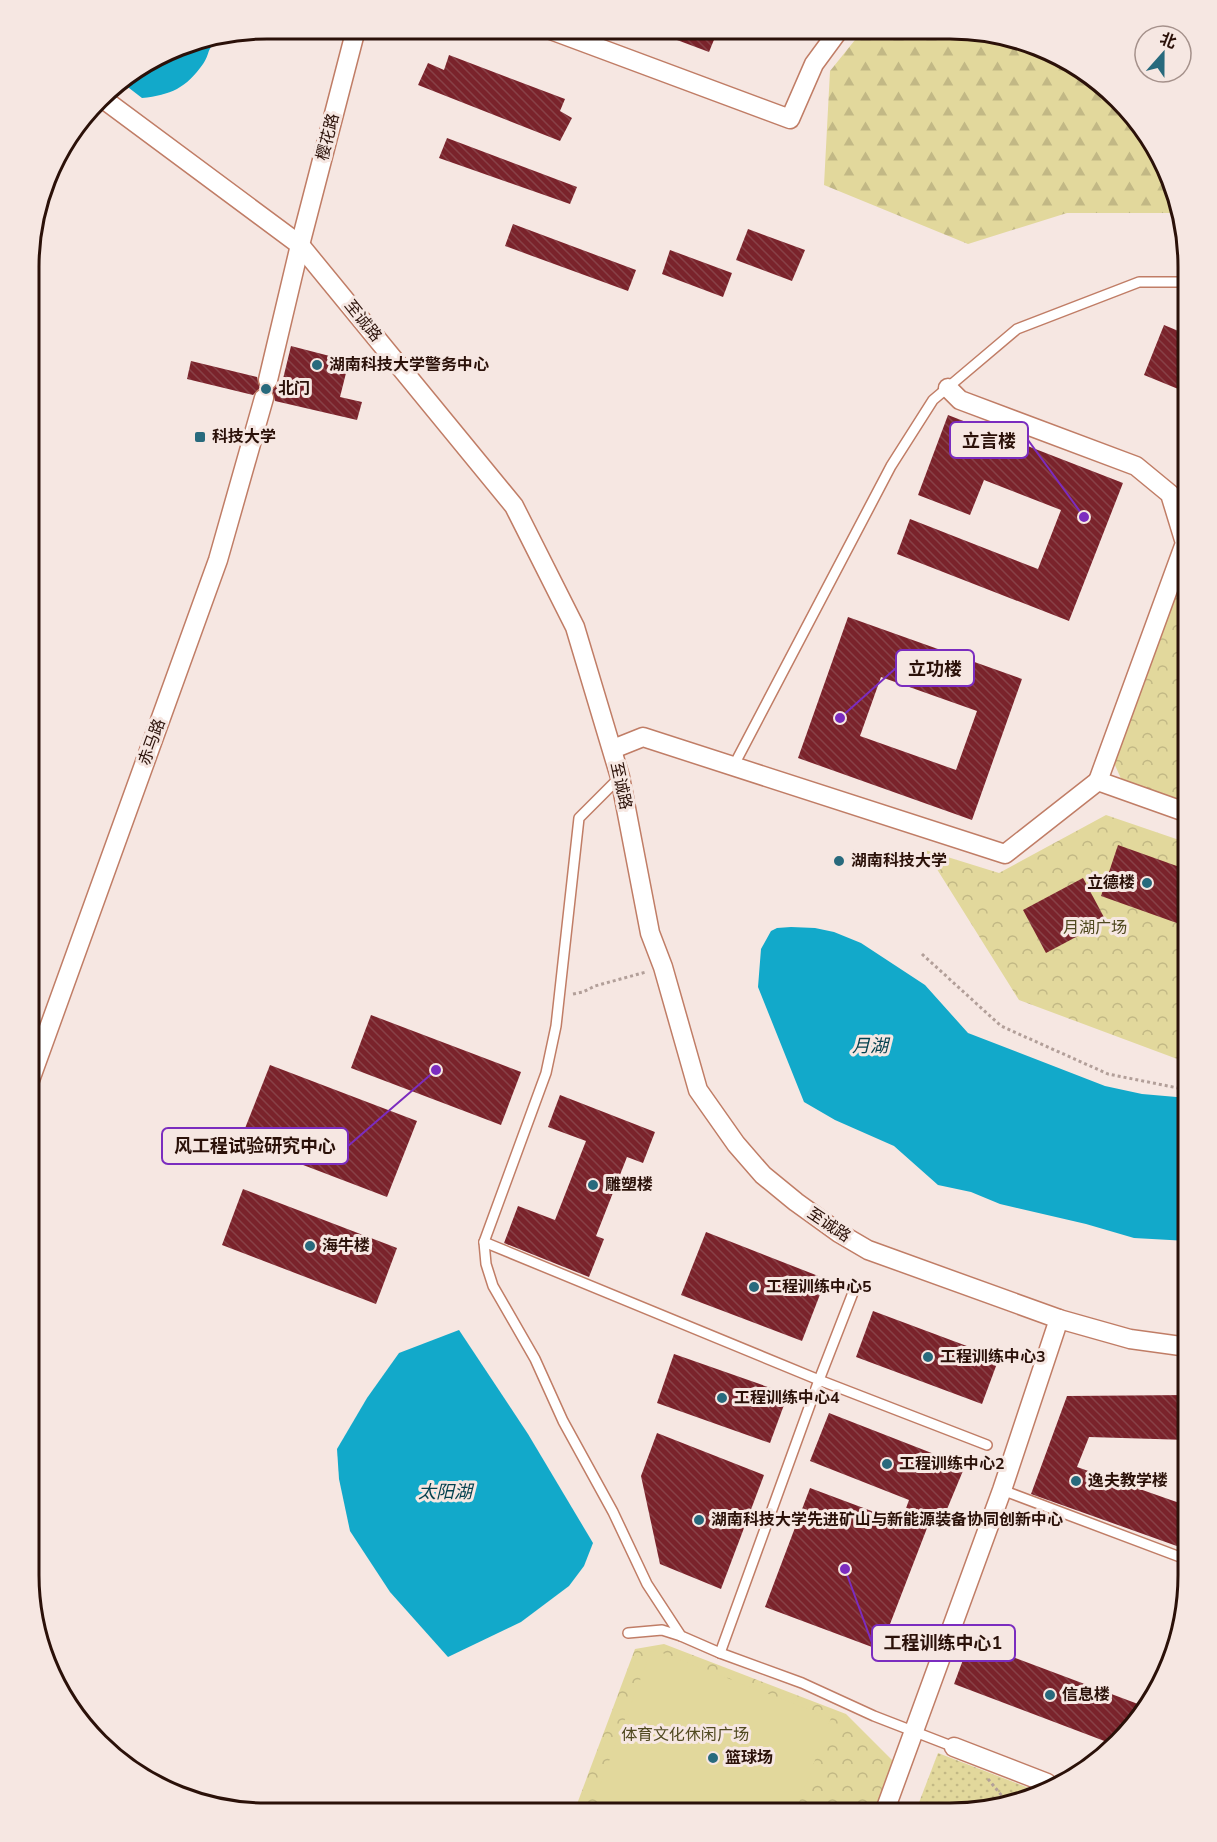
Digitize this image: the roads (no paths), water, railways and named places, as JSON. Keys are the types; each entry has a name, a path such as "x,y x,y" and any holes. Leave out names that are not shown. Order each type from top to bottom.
{"street":[{"name":"樱花路","path":"268,380 353,39"},
{"path":"575,39 790,119 814,64 832,39"},
{"name":"至诚路","path":"109,103 300,245 514,506 574,627 613,749 651,933 698,1090 736,1144 763,1175 796,1202 839,1233 868,1250 1059,1319 1130,1339 1178,1346"},
{"path":"948,388 960,400 1136,466 1170,494 1178,518"},
{"name":"赤马路","path":"39,1055 218,560 264,398"},
{"path":"613,749 643,737 1005,854 1098,781 1178,568"},
{"path":"1098,781 1178,809"},
{"path":"888,1803 1002,1490 1059,1319"},
{"path":"954,1747 1042,1784"}],"lane":[{"path":"734,765 891,466 933,400 1017,329 1139,282 1178,282"},
{"path":"620,777 579,819 556,1026 546,1073 484,1242 486,1264 493,1286 535,1359 563,1421 613,1512 647,1584 681,1636"},
{"path":"484,1242 819,1380 987,1445"},
{"path":"720,1653 856,1285"},
{"path":"1002,1490 1178,1556"},
{"path":"628,1633 662,1630 681,1636 802,1683 874,1716 954,1747"}],"water":[{"path":"213,46 203,64 184,85 161,95 142,98 127,87 166,62"},
{"name":"月湖","path":"777,928 815,928 834,932 861,943 925,985 968,1033 1105,1086 1142,1094 1178,1097 1178,1240 1134,1238 1000,1204 971,1192 938,1185 894,1146 835,1120 804,1102 758,987 761,949 771,931"},
{"name":"太阳湖","path":"459,1330 528,1434 593,1543 584,1566 569,1586 521,1622 448,1657 390,1592 350,1531 339,1479 337,1449 367,1398 399,1353"}],"place":[{"name":"湖南科技大学警务中心","path":"317,365"},
{"name":"北门","path":"266,389"},
{"name":"科技大学","path":"200,437"},
{"name":"立言楼","path":"1084,517"},
{"name":"立功楼","path":"840,718"},
{"name":"湖南科技大学","path":"839,861"},
{"name":"立德楼","path":"1147,883"},
{"name":"风工程试验研究中心","path":"436,1070"},
{"name":"雕塑楼","path":"593,1185"},
{"name":"海牛楼","path":"310,1246"},
{"name":"工程训练中心5","path":"754,1287"},
{"name":"工程训练中心3","path":"928,1357"},
{"name":"工程训练中心4","path":"722,1398"},
{"name":"工程训练中心2","path":"887,1464"},
{"name":"逸夫教学楼","path":"1076,1481"},
{"name":"湖南科技大学先进矿山与新能源装备协同创新中心","path":"699,1520"},
{"name":"工程训练中心1","path":"845,1569"},
{"name":"信息楼","path":"1050,1695"},
{"name":"篮球场","path":"713,1758"}],"park label":[{"name":"月湖广场","path":"1095,928"},
{"name":"体育文化休闲广场","path":"685,1735"}]}
